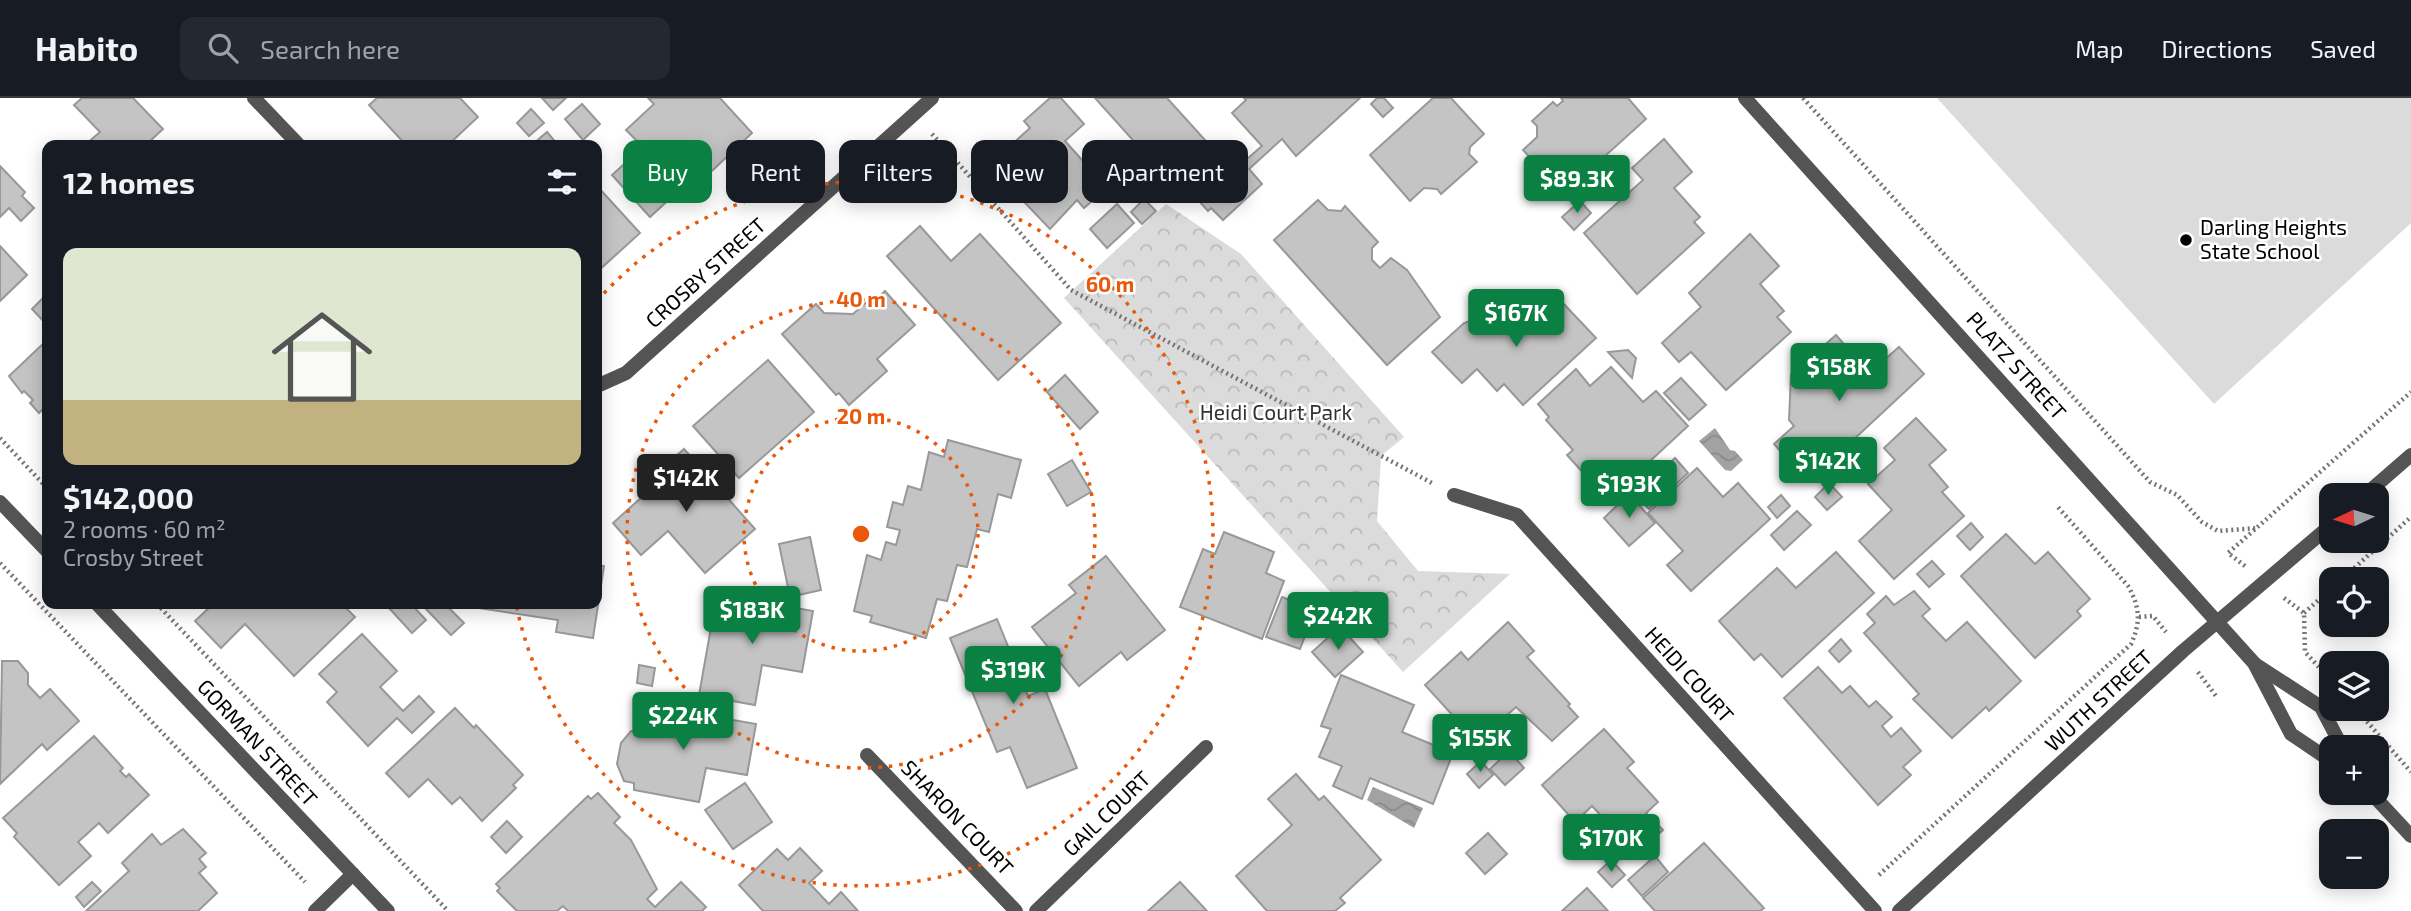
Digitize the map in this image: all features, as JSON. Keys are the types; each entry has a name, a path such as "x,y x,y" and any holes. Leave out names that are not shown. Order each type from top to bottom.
{"street":[{"path":"254,98 294,140"},
{"name":"CROSBY STREET","path":"602,384 626,373 932,98"},
{"name":"PLATZ STREET","path":"1745,98 2254,663 2291,734 2319,753"},
{"path":"2378,483 2411,454"},
{"name":"HEIDI COURT","path":"1454,495 1517,515 1875,911"},
{"path":"0,502 42,546"},
{"name":"WUTH STREET","path":"1899,911 2319,535"},
{"name":"GORMAN STREET","path":"102,609 388,911"},
{"name":"PLATZ STREET","path":"2254,663 2321,707 2336,735"},
{"name":"GAIL COURT","path":"1036,911 1206,747"},
{"name":"SHARON COURT","path":"867,755 1016,911"},
{"path":"2382,805 2411,836"},
{"path":"319,907 353,874"}],"path":[{"path":"1803,98 2150,482 2177,495 2202,522 2218,531 2258,528"},
{"path":"914,114 1071,290 1454,495"},
{"path":"2228,553 2411,392"},
{"path":"0,438 42,483"},
{"path":"1859,893 2131,645 2139,617 2136,600 2128,586 2057,506"},
{"path":"2355,567 2411,517"},
{"path":"0,563 42,608"},
{"path":"2319,600 2304,613 2305,652 2319,668"},
{"path":"43,609 319,907"},
{"path":"162,609 448,911"},
{"path":"2366,721 2411,772"}],"green space":[{"path":"1937,98 2411,98 2411,223 2214,404"},
{"name":"Heidi Court Park","path":"1166,204 1241,254 1404,437 1381,456 1377,521 1418,571 1510,574 1403,672 1064,298"}],"water":[{"path":"1715,428 1730,450 1735,451 1743,460 1731,471 1725,470 1699,441"},
{"path":"1373,787 1423,808 1414,828 1367,800"}],"building":[{"path":"82,98 133,98 163,129 151,140 91,140 100,132 74,105"},
{"path":"377,98 460,98 478,117 453,140 401,140 369,105"},
{"path":"542,98 566,98 553,110"},
{"path":"648,98 720,98 752,133 745,140 726,140 726,158 712,171 712,140 636,140 626,130 654,104"},
{"path":"1050,98 1061,98 1084,124 1066,140 1017,140 1030,128 1024,121"},
{"path":"1095,98 1167,98 1205,140 1133,140"},
{"path":"1244,98 1360,98 1296,156 1282,139 1249,169 1262,184 1248,197 1248,158 1262,146 1232,113 1246,100"},
{"path":"1377,98 1384,98 1393,108 1383,117 1371,104"},
{"path":"1433,98 1451,98 1484,134 1470,147 1469,154 1477,162 1441,194 1437,189 1424,188 1410,201 1370,155"},
{"path":"1561,98 1628,98 1646,119 1563,194 1523,150 1537,137 1537,126 1532,121 1553,102 1557,106 1563,101"},
{"path":"582,104 600,124 583,140 565,119"},
{"path":"531,109 544,123 529,136 517,123"},
{"path":"547,132 554,140 538,140"},
{"path":"1664,139 1692,172 1674,188 1700,217 1694,222 1704,233 1637,294 1584,233 1643,180 1632,168"},
{"path":"1068,144 1082,160 1082,203 1090,203 1084,208 1077,200 1050,229 1025,203 1068,203"},
{"path":"623,165 623,187 612,175"},
{"path":"0,166 25,192 22,196 34,208 21,221 9,208 0,217"},
{"path":"602,191 640,233 602,267"},
{"path":"1318,200 1328,210 1341,211 1345,206 1378,242 1372,248 1372,260 1380,268 1391,258 1407,270 1440,317 1387,365 1274,240"},
{"path":"1580,201 1591,213 1574,230 1562,217"},
{"path":"637,203 665,203 650,217"},
{"path":"1140,203 1148,203 1156,211 1142,224 1131,212"},
{"path":"1201,203 1241,203 1223,220 1211,208 1208,211"},
{"path":"1117,204 1134,223 1107,248 1090,229"},
{"path":"920,226 951,261 980,234 1061,323 998,380 887,256"},
{"path":"1750,234 1779,266 1760,284 1784,311 1777,317 1791,332 1726,390 1691,352 1679,362 1662,343 1701,307 1689,293"},
{"path":"0,246 27,275 0,301"},
{"path":"885,291 915,325 877,359 887,371 849,405 839,393 836,395 782,334 816,304 824,313 853,314 869,300 872,303"},
{"path":"42,299 42,320 32,309"},
{"path":"1561,301 1596,338 1523,405 1504,384 1497,391 1477,369 1462,383 1432,352 1464,323 1483,316 1513,318 1524,313 1537,314 1541,318"},
{"path":"1836,335 1867,371 1870,367 1873,370 1899,347 1924,374 1808,482 1774,444 1794,426 1789,420 1791,375"},
{"path":"42,345 42,410 39,413 30,403 33,400 24,391 22,393 9,376"},
{"path":"1628,350 1636,358 1632,378 1608,352"},
{"path":"768,360 814,412 739,478 693,426"},
{"path":"1611,367 1643,402 1656,391 1688,426 1608,500 1567,455 1573,450 1546,420 1549,417 1538,404 1576,369 1590,386"},
{"path":"1065,375 1098,412 1080,429 1047,392"},
{"path":"1681,378 1706,405 1689,420 1664,393"},
{"path":"1916,418 1946,450 1929,465 1948,487 1942,492 1964,516 1894,579 1859,541 1892,510 1868,484 1895,460 1884,448"},
{"path":"948,440 1021,460 1011,498 998,494 989,532 977,529 967,567 957,565 947,601 937,599 926,638 870,622 872,616 854,611 867,555 881,560 886,542 896,545 900,530 887,527 893,502 903,505 908,486 921,490 929,452 944,457"},
{"path":"684,449 755,529 705,573 668,531 641,555 613,523 652,488 647,482"},
{"path":"1675,458 1688,473 1649,509 1635,495"},
{"path":"1072,460 1091,492 1067,506 1048,474"},
{"path":"1697,468 1723,497 1738,483 1770,519 1691,591 1667,565 1683,551 1648,513"},
{"path":"1829,483 1842,497 1827,510 1815,497"},
{"path":"1629,494 1655,523 1629,546 1604,518"},
{"path":"1781,495 1790,506 1777,518 1768,507"},
{"path":"1797,511 1811,525 1784,550 1771,535"},
{"path":"1971,523 1983,537 1970,550 1957,536"},
{"path":"1224,532 1274,552 1266,573 1284,581 1262,639 1180,607 1203,549 1215,554"},
{"path":"2006,534 2035,564 2048,552 2090,599 2077,611 2081,616 2035,658 1961,576"},
{"path":"810,537 821,590 790,597 779,544"},
{"path":"1836,552 1874,593 1782,677 1761,654 1754,660 1719,621 1777,568 1796,588"},
{"path":"1106,556 1165,630 1127,660 1121,652 1079,686 1032,627 1076,593 1069,585"},
{"path":"1932,561 1944,574 1929,587 1917,574"},
{"path":"1914,591 1930,609 1922,616 1946,641 1967,622 2021,681 1989,711 1986,707 1952,738 1913,699 1919,694 1864,633 1875,623 1867,614 1886,596 1894,605"},
{"path":"717,594 813,611 802,672 762,665 755,705 699,695"},
{"path":"1282,597 1315,610 1300,649 1266,637"},
{"path":"208,609 347,609 355,617 294,676 245,624 221,648 195,621"},
{"path":"390,609 416,609 426,620 412,633"},
{"path":"426,609 450,609 464,623 451,635"},
{"path":"485,609 597,609 593,638 556,632 558,620"},
{"path":"997,619 1028,696 1045,689 1077,768 1027,788 1010,747 997,752 950,638"},
{"path":"1508,622 1534,651 1527,657 1570,704 1568,706 1578,717 1552,741 1516,707 1477,742 1425,685 1461,652 1468,660"},
{"path":"1340,627 1363,652 1335,677 1312,652"},
{"path":"362,634 397,671 380,687 403,711 419,696 434,712 412,733 397,718 368,746 327,702 337,692 319,674"},
{"path":"1841,639 1851,651 1839,662 1829,651"},
{"path":"2,661 18,661 28,673 28,685 40,698 50,689 79,721 47,750 42,744 0,784"},
{"path":"639,665 655,668 652,686 637,683"},
{"path":"1818,667 1842,693 1850,686 1869,707 1876,701 1892,717 1882,726 1891,737 1901,728 1921,751 1903,767 1911,775 1878,805 1784,698"},
{"path":"1341,675 1414,705 1402,732 1453,753 1433,804 1370,778 1362,799 1333,786 1342,766 1319,757 1331,729 1321,726"},
{"path":"648,705 756,724 747,775 706,768 699,802 634,790 634,783 624,781 617,764 621,743 631,731 643,733"},
{"path":"455,708 474,728 476,725 523,775 513,785 516,788 482,821 460,797 452,804 428,779 409,797 386,773"},
{"path":"1604,729 1634,762 1627,768 1658,802 1646,813 1663,830 1631,859 1614,841 1620,836 1592,806 1575,822 1542,785"},
{"path":"94,736 123,768 120,771 126,777 129,774 149,795 108,833 99,823 78,842 91,856 59,885 14,837 17,833 3,818"},
{"path":"1509,751 1524,768 1505,785 1490,769"},
{"path":"1481,761 1493,775 1479,788 1467,774"},
{"path":"1296,774 1319,800 1324,796 1381,860 1340,898 1345,903 1335,911 1267,911 1236,876 1292,825 1268,799"},
{"path":"745,783 772,822 733,849 705,810"},
{"path":"598,793 620,817 614,823 631,840 657,889 647,899 655,907 681,882 706,907 702,911 568,911 563,906 557,911 517,911 497,891 500,888 496,884 588,796 591,799"},
{"path":"507,821 522,837 506,853 491,837"},
{"path":"183,829 206,853 199,859 206,867 199,873 217,893 198,911 86,911 129,871 122,863 152,834 161,845"},
{"path":"1488,833 1507,854 1485,874 1466,853"},
{"path":"1704,843 1764,908 1760,911 1655,911 1643,898"},
{"path":"800,848 822,871 809,883 829,904 841,892 858,911 763,911 739,885 777,849 788,860"},
{"path":"1655,856 1668,872 1642,896 1628,880"},
{"path":"1611,860 1625,875 1612,887 1598,872"},
{"path":"92,882 101,891 84,907 76,897"},
{"path":"1180,882 1207,911 1148,911"},
{"path":"1587,888 1608,911 1562,911"}],"place":[{"name":"Darling Heights State School","path":"2186,240"}]}
